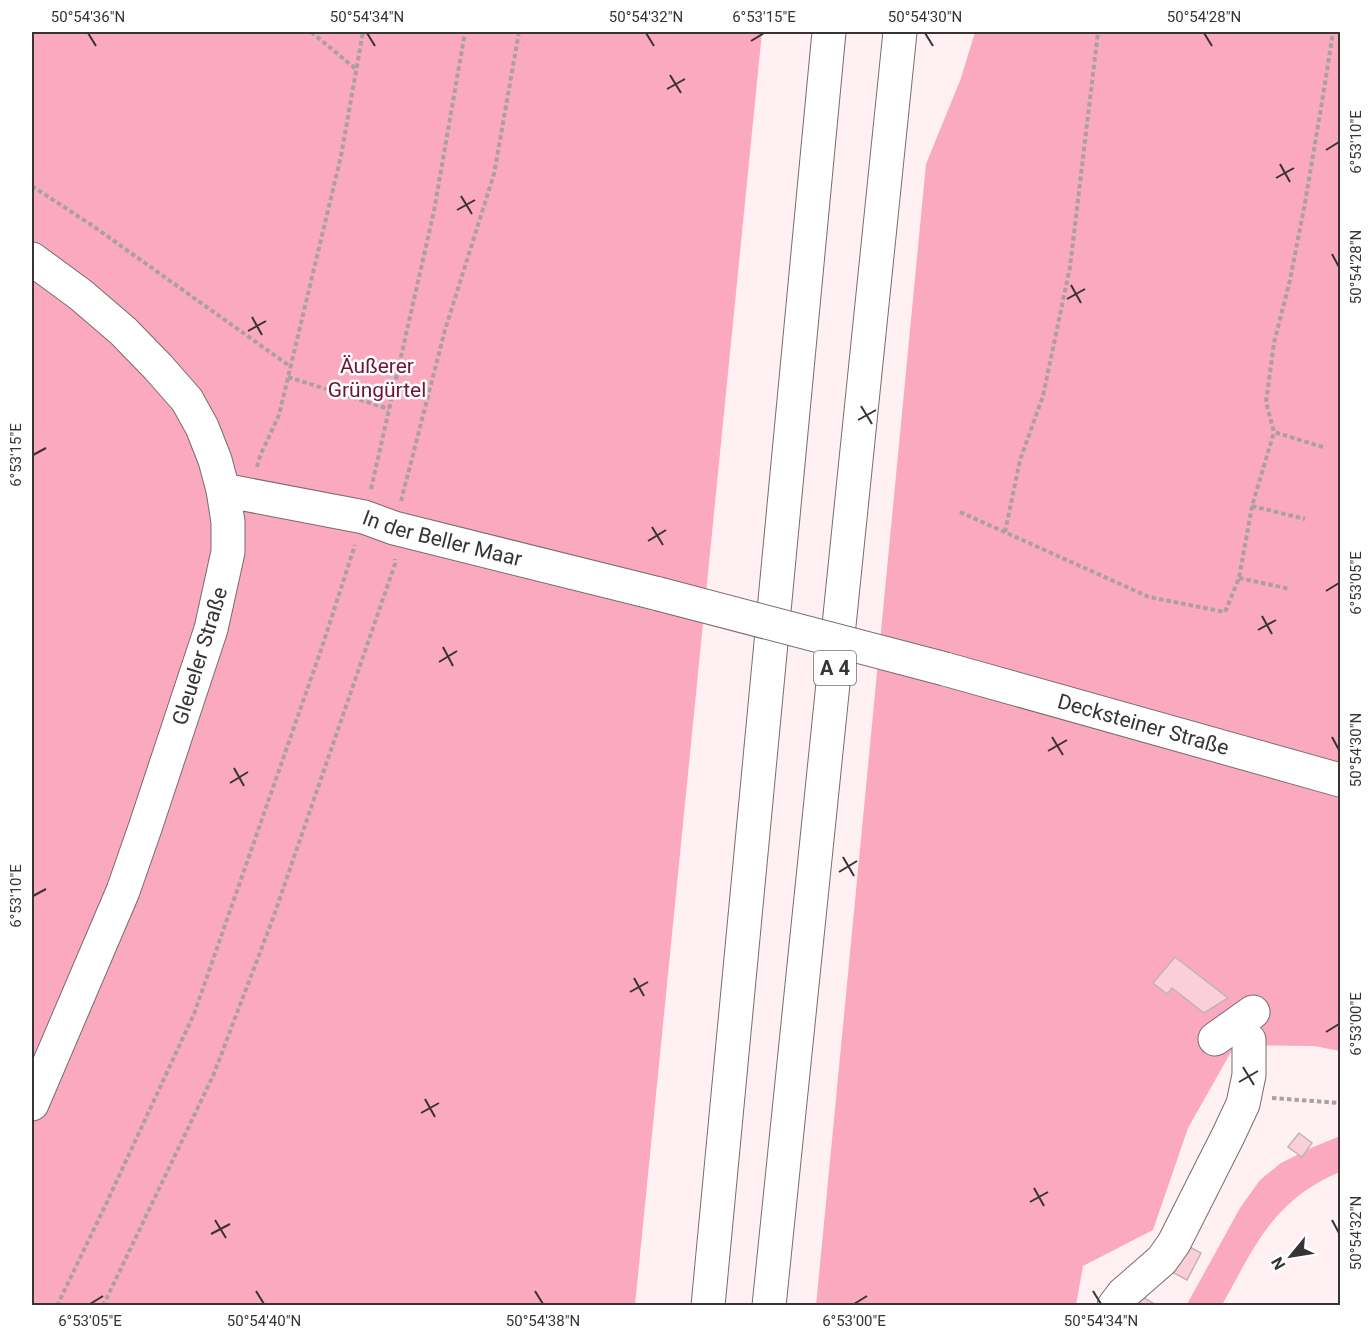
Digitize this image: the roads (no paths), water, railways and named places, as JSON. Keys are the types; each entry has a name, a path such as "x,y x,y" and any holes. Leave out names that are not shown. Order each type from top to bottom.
{"main road":[{"path":"708,1305 830,32"},
{"name":"A 4","path":"769,1305 900,32"},
{"name":"Gleueler Straße","path":"32,259 81,295 123,331 187,400 202,427 215,460 236,493 228,522 228,552 211,629 145,828 123,891 32,1104"},
{"name":"In der Beller Maar","path":"236,493 364,517 394,528 945,669"},
{"name":"Decksteiner Straße","path":"945,669 1341,780"},
{"path":"1114,1305 1122,1294 1162,1260 1174,1243 1243,1104 1249,1075 1251,1026 1215,1039"}],"park label":[{"name":"Äußerer Grüngürtel","path":"377,378"}]}
